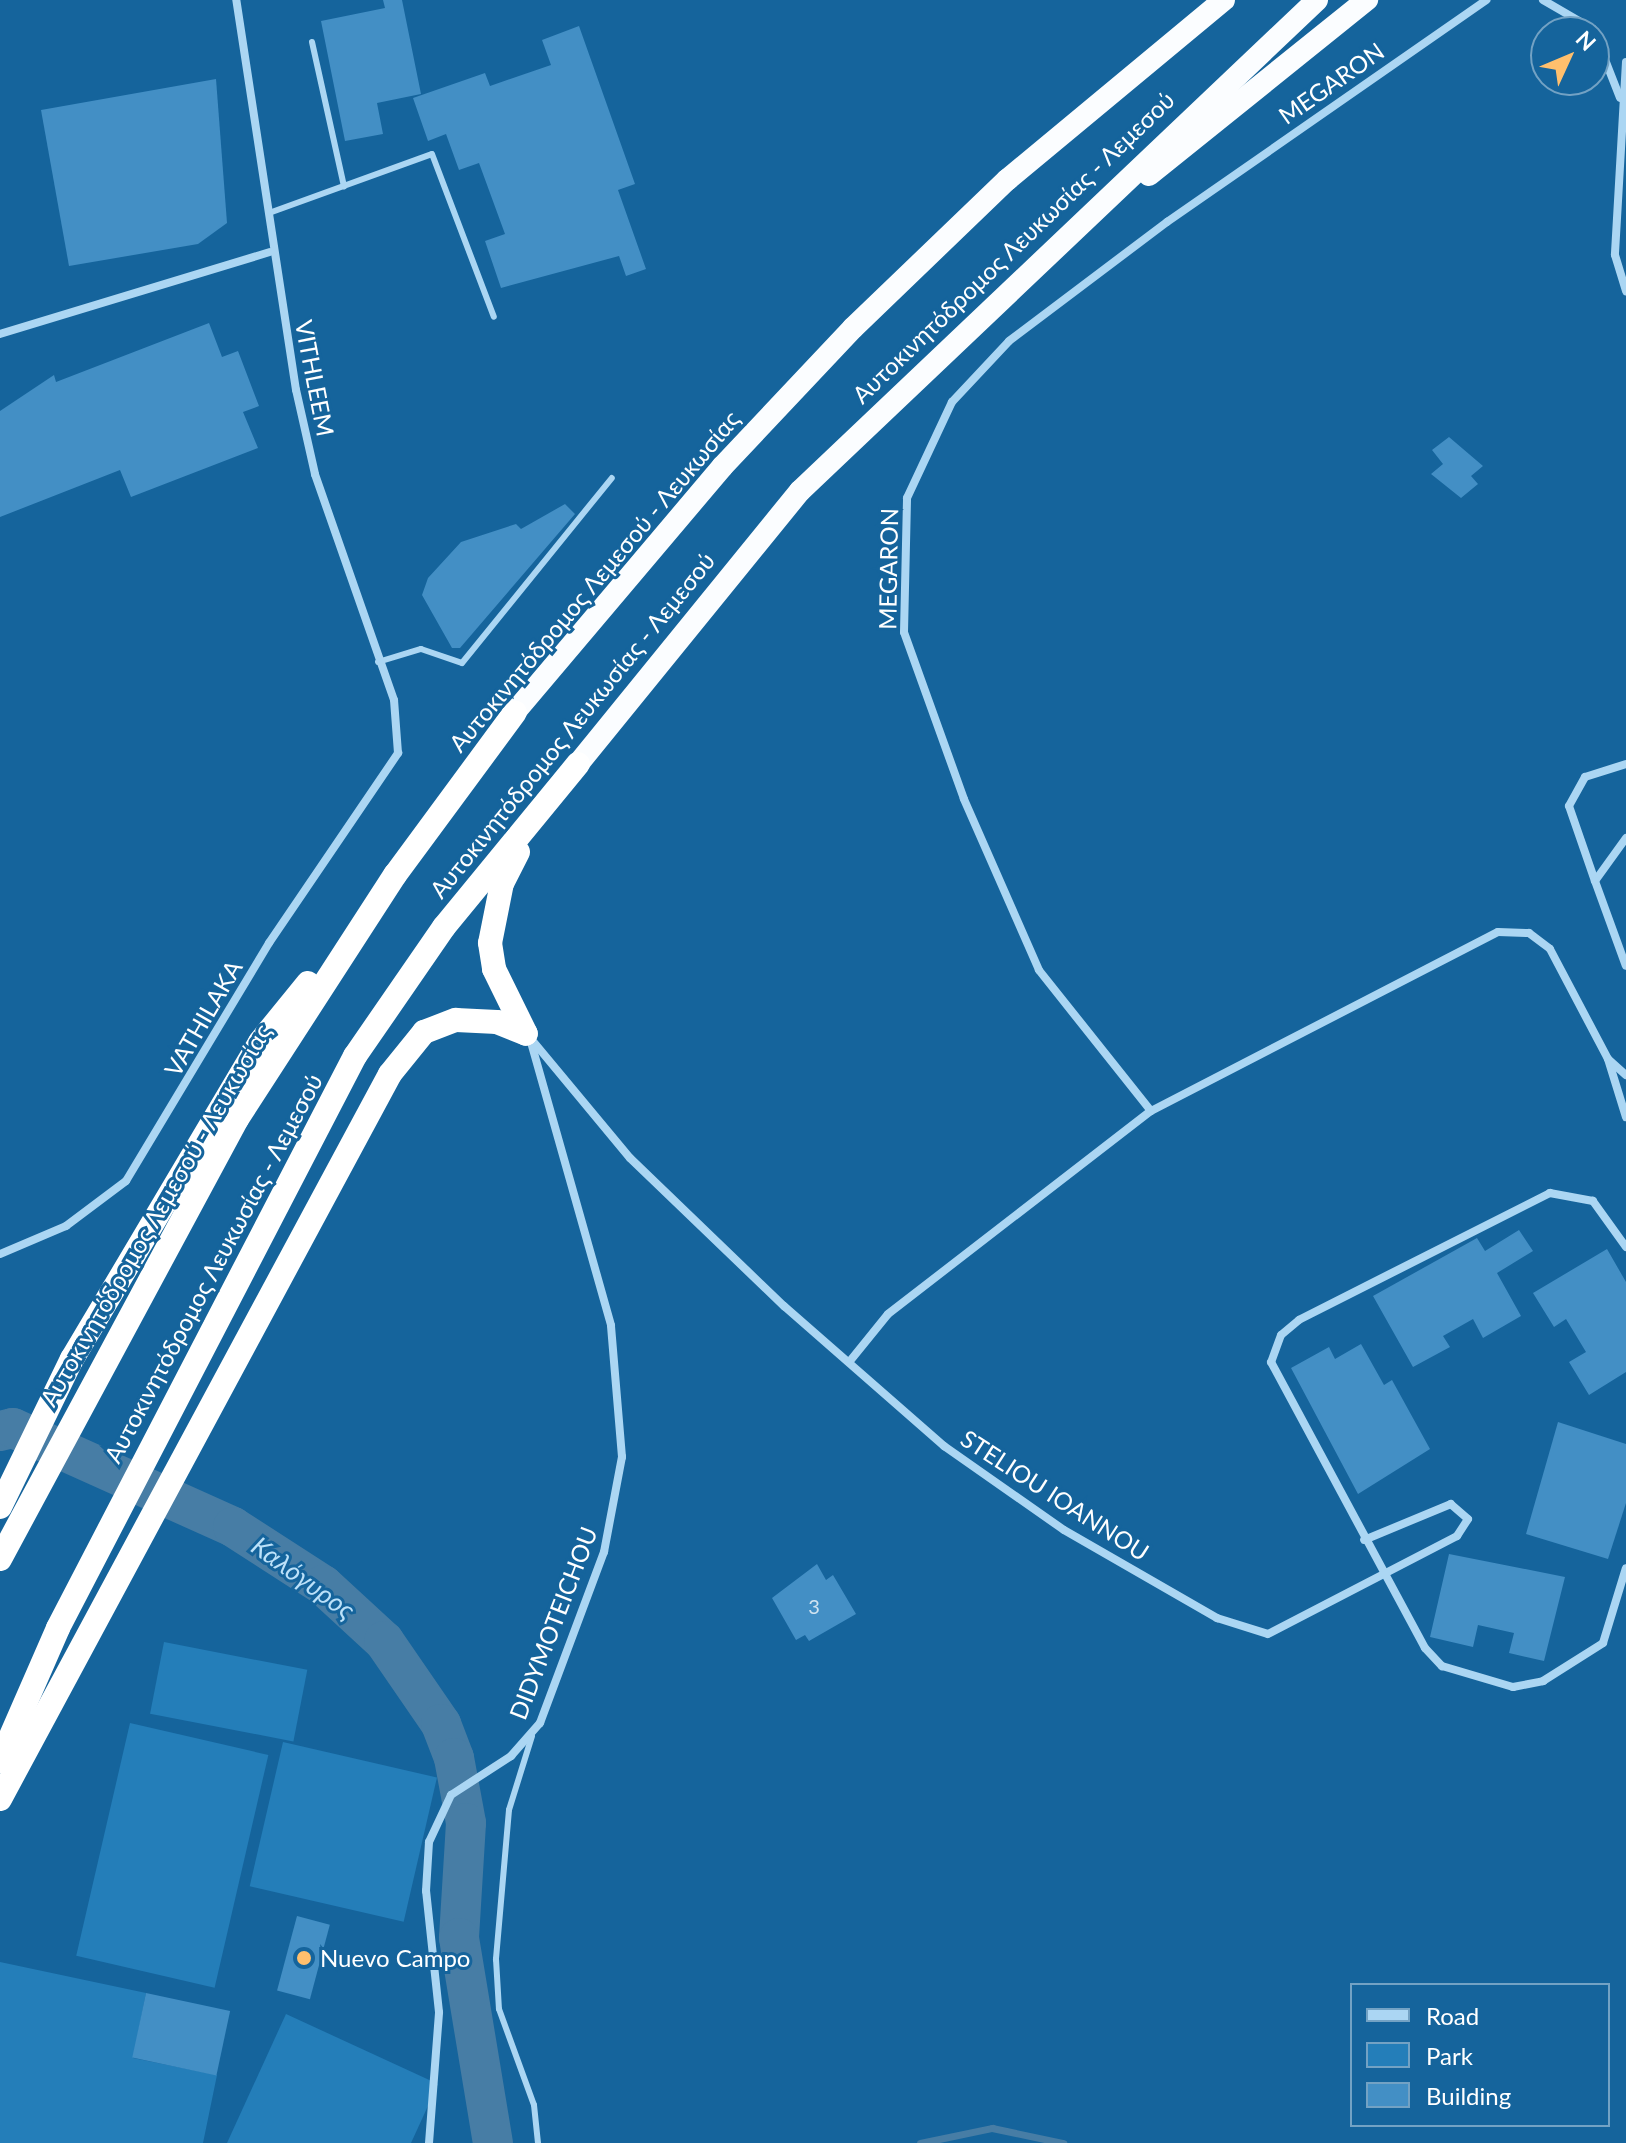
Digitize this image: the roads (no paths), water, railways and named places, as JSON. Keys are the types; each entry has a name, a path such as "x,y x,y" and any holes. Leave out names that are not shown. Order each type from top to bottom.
{"highway":[{"name":"Αυτοκινητόδρομος Λεμεσού - Λευκωσίας","path":"0,1559 53,1426 237,1119 395,875 515,712 722,467 853,328 1007,180 1224,0"},
{"name":"Αυτοκινητόδρομος Λευκωσίας - Λεμεσού","path":"0,1741 355,1056 444,927 800,491 1060,239 1317,0"},
{"path":"1060,239 1367,0"},
{"path":"526,1034 494,969 490,943 502,883 536,814"},
{"path":"0,1799 188,1460 390,1074 424,1032 456,1020 497,1022 526,1034"},
{"path":"0,1507 53,1426"},
{"path":"0,1761 57,1632"}],"street":[{"name":"VITHLEEM","path":"236,0 269,213 270,252 315,474 378,662 394,700 398,753"},
{"name":"MEGARON","path":"1151,1111 1039,970 964,799 904,632 907,498 952,402 1009,341 1167,222 1487,0"},
{"path":"1543,0 1578,15 1600,37 1622,107"},
{"path":"1626,62 1615,255 1626,291"},
{"path":"0,334 270,252"},
{"name":"VATHILAKA","path":"0,1254 66,1226 126,1181 269,943 398,753"},
{"path":"1626,764 1585,777 1569,806 1626,966"},
{"path":"1595,881 1626,838"},
{"path":"850,1361 888,1314 1151,1111 1510,930 1550,949 1608,1059 1626,1117"},
{"name":"STELIOU IOANNOU","path":"526,1034 630,1158 850,1361 1002,1489 1238,1628 1282,1631 1461,1534 1467,1514 1451,1504 1364,1540"},
{"name":"DIDYMOTEICHOU","path":"429,2143 439,2012 425,1866 435,1822 451,1795 532,1736 604,1552 623,1422 599,1274 545,1075 526,1034"},
{"path":"1608,1059 1626,1075"},
{"path":"1626,1247 1593,1201 1550,1193 1281,1335 1271,1362 1276,1382 1434,1659 1521,1688 1603,1643 1626,1568"}],"lane":[{"path":"312,42 344,186"},
{"path":"269,213 432,154 494,317"},
{"path":"378,662 421,649 462,663 612,478"},
{"path":"532,1736 509,1810 496,1959 499,2009 534,2105 538,2143"}],"waterway":[{"name":"Καλόγυρος","path":"0,1431 13,1428 233,1527 323,1585 384,1641 441,1724 454,1758 466,1823 459,1938 493,2143"},
{"name":"Καλόγυρος","path":"920,2143 992,2128 1063,2143"}],"place":[{"name":"Nuevo Campo","path":"304,1958"}]}
